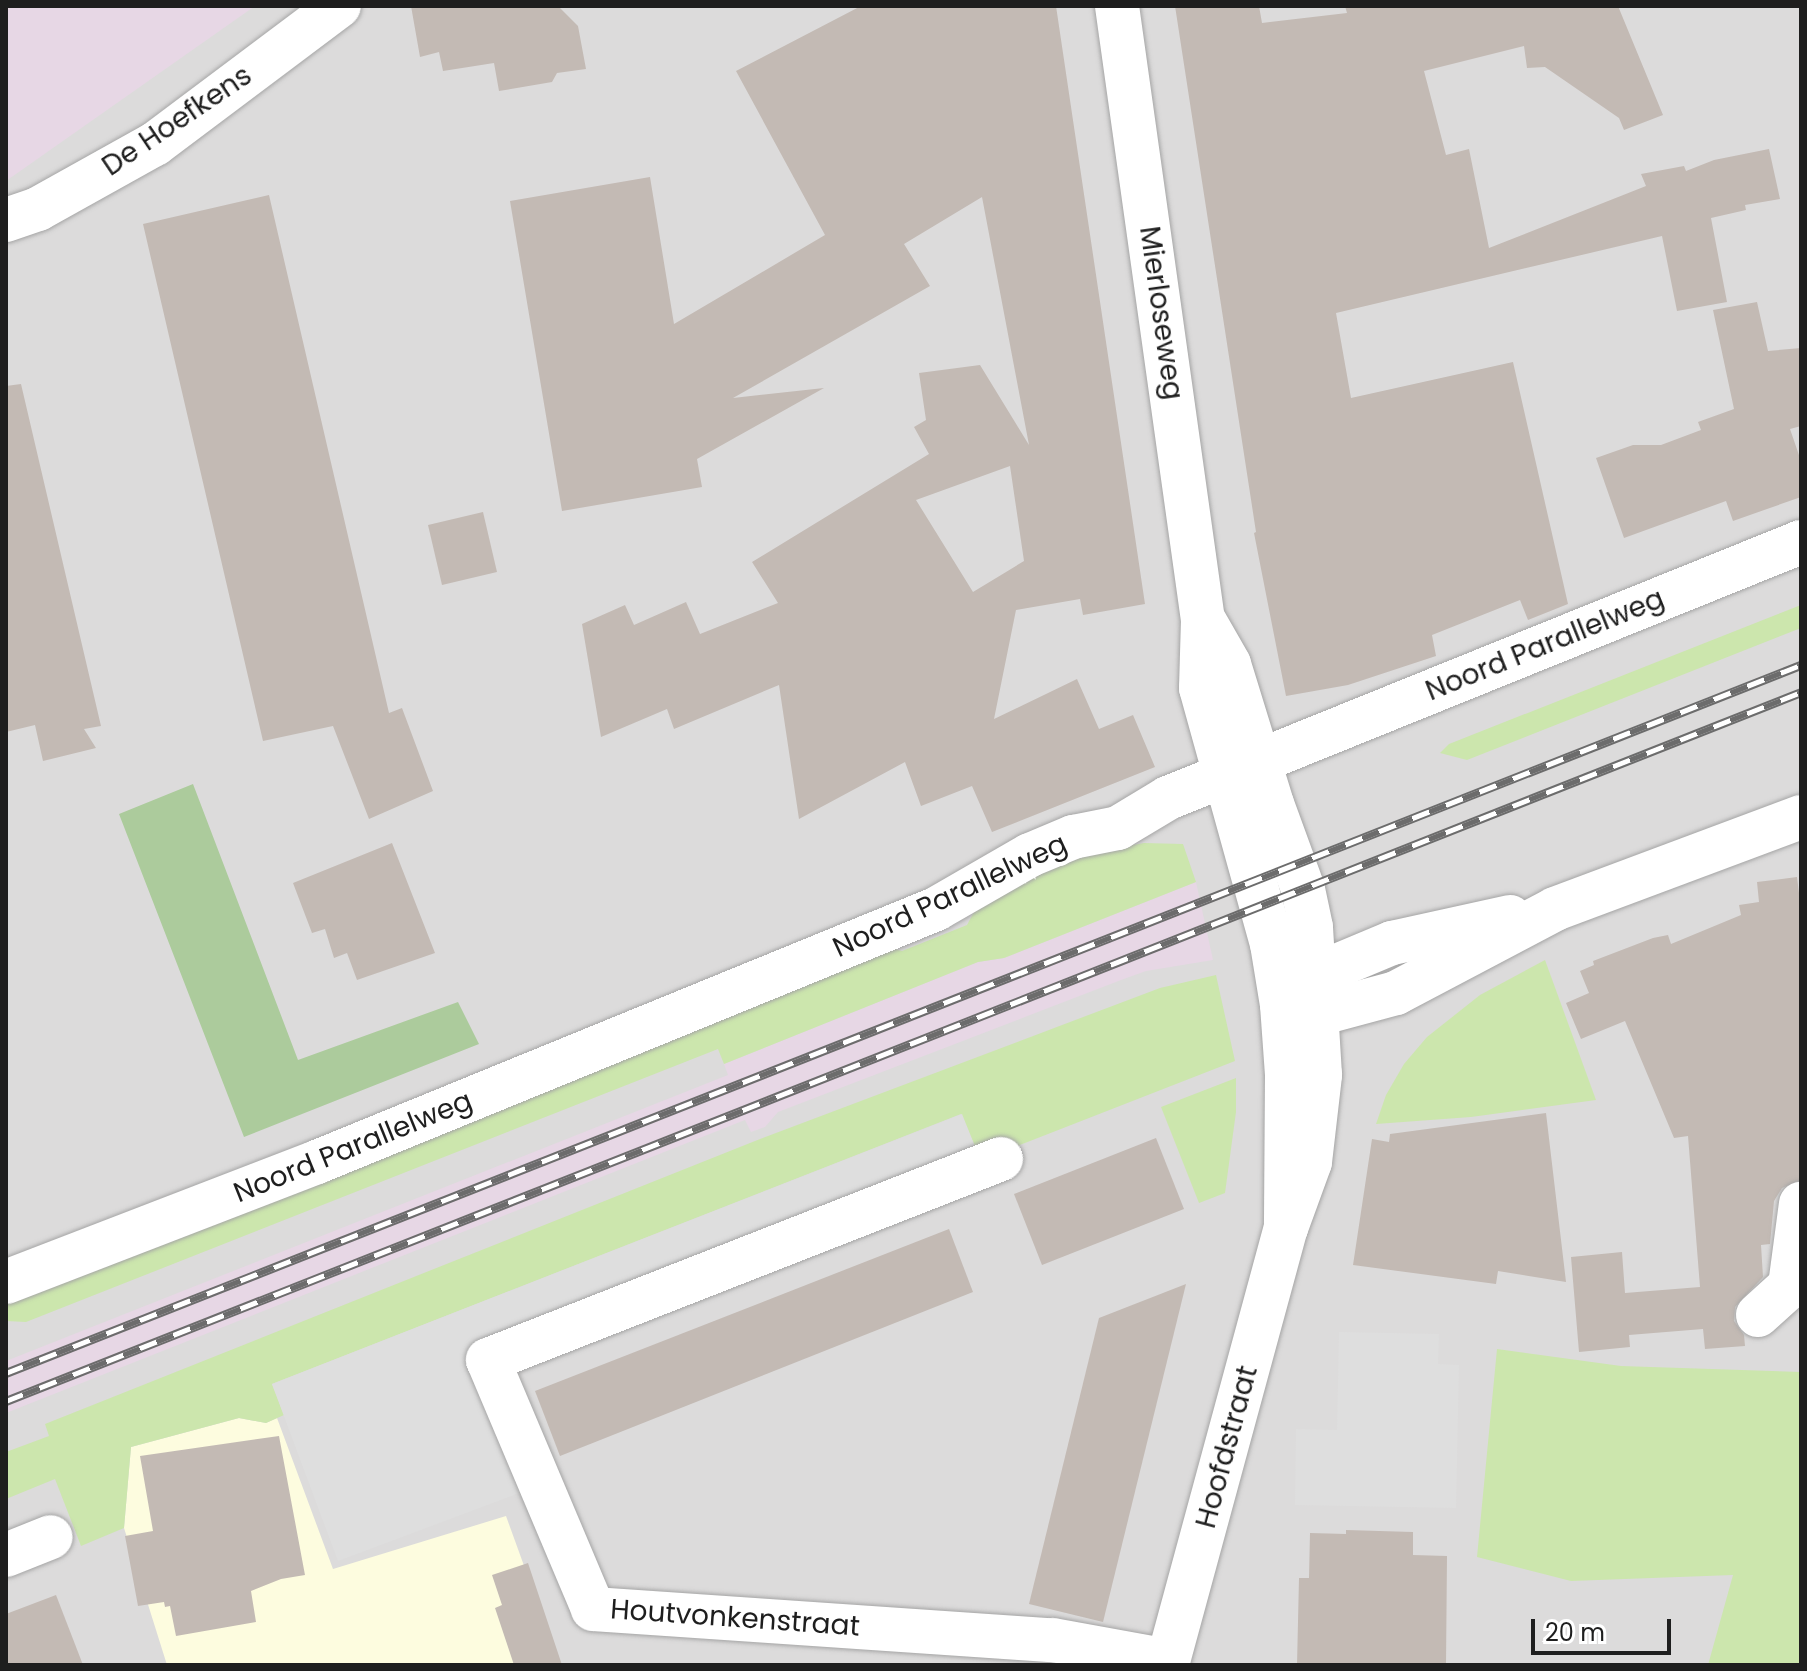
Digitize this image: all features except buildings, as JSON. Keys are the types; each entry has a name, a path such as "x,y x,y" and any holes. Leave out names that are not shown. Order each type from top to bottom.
{"street":[{"name":"De Hoefkens","path":"6,220 38,209 155,144 339,6"},
{"name":"Mierloseweg","path":"1117,6 1203,620 1201,688 1243,769 1272,944 1304,998"},
{"name":"Noord Parallelweg","path":"6,1282 317,1162 936,909 1030,855 1073,837 1118,828 1168,798 1801,542"},
{"path":"1304,998 1392,943 1422,934 1555,909 1801,817"},
{"name":"Hoofdstraat","path":"1168,1663 1286,1228 1287,1075 1304,998"},
{"name":"Houtvonkenstraat","path":"1001,1159 488,1360 593,1609 1053,1640 1168,1663"},
{"path":"1758,1315 1790,1286 1801,1204"},
{"path":"6,1555 51,1537"}],"shaded area":[{"path":"6,6 1801,6 1801,1665 6,1665"},
{"path":"6,6 255,6 6,181"},
{"path":"1196,882 1213,960 1146,971 1121,980 778,1112 765,1127 751,1132 745,1120 6,1413 6,1361 728,1075 724,1064 978,962 1004,958"},
{"path":"962,1114 991,1186 512,1371 557,1479 338,1561 272,1384"},
{"path":"1339,1332 1439,1334 1438,1364 1459,1365 1456,1508 1295,1505 1296,1429 1337,1430"},
{"path":"239,1418 266,1423 277,1418 333,1569 506,1516 560,1665 167,1665 124,1528 131,1447"}],"green space":[{"path":"1801,605 1801,628 1467,760 1440,753 1449,744"},
{"path":"193,784 298,1060 458,1002 479,1044 244,1137 119,814"},
{"path":"1144,843 1183,844 1196,882 1004,958 978,962 724,1064 718,1049 26,1322 6,1321 6,1299 887,947 902,951 967,925 975,910 1046,871 1097,851"},
{"path":"1545,960 1596,1100 1471,1117 1376,1124 1386,1095 1404,1064 1427,1037 1480,995"},
{"path":"1216,975 1235,1061 989,1157 975,1147 961,1114 272,1384 284,1415 266,1423 239,1418 131,1447 124,1528 81,1546 55,1479 6,1499 6,1452 49,1436 45,1424 755,1141 1160,988"},
{"path":"1236,1078 1236,1112 1225,1193 1199,1203 1161,1107"},
{"path":"1497,1349 1621,1366 1801,1372 1801,1665 1708,1665 1733,1575 1571,1581 1477,1557"}],"railway":[{"path":"6,1373 1801,665"},
{"path":"6,1401 1801,692"}]}
